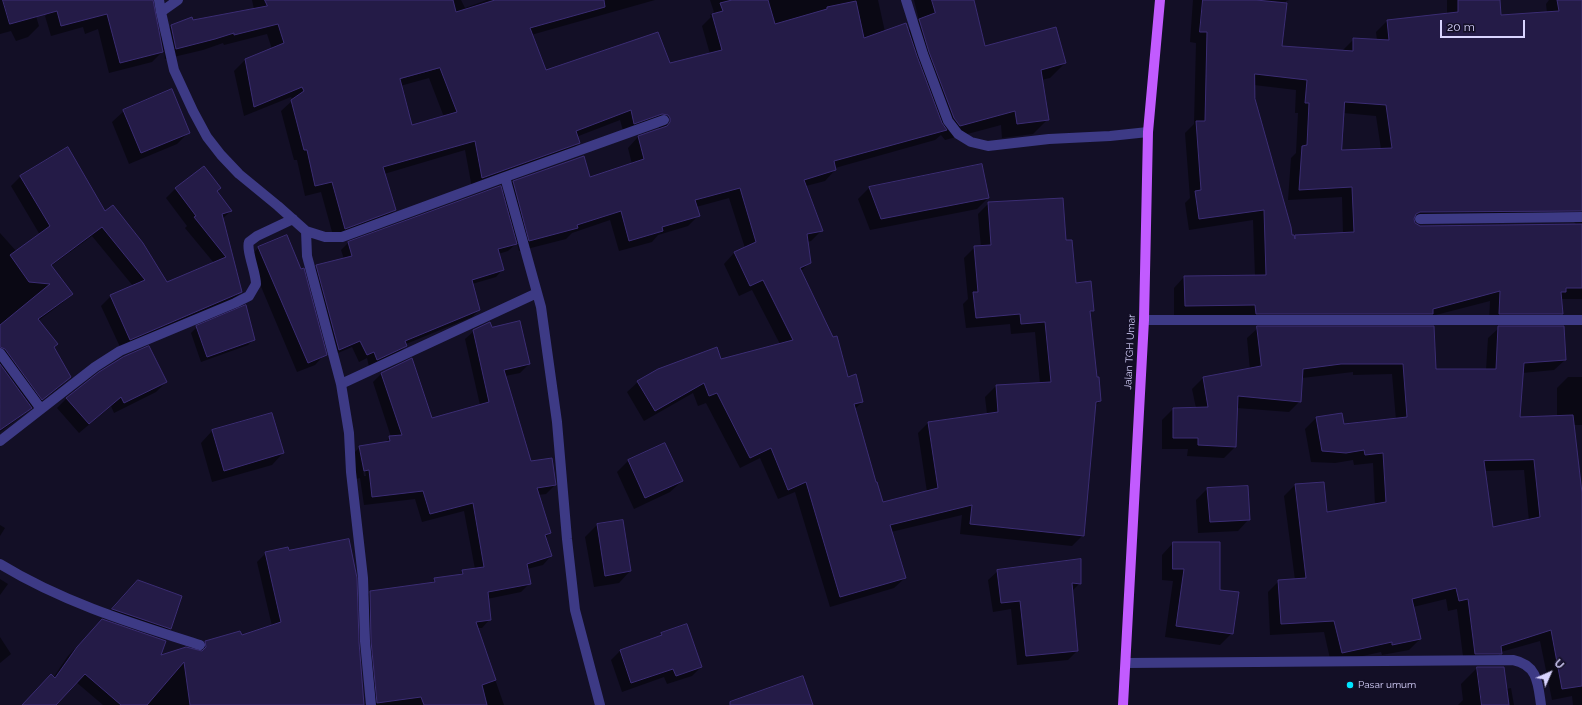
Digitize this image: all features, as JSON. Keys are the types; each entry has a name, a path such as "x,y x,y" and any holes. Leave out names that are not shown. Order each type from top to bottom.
{"main road":[{"name":"Jalan TGH Umar","path":"1123,705 1144,320 1148,132 1160,0"}],"street":[{"path":"159,0 174,70 192,111 208,137 221,155 239,174 306,231 325,237 342,237 505,176 664,120"},
{"path":"161,12 178,0"},
{"path":"906,0 948,121 958,134 971,142 988,146 1049,139 1110,136 1148,132"},
{"path":"505,176 541,307 557,422 575,610 600,705"},
{"path":"1420,219 1582,217"},
{"path":"0,441 95,367 120,351 249,296 256,284 253,264 248,249 249,242 257,236 293,219"},
{"path":"306,231 306,256 341,384 349,433 351,472 363,578 365,641 371,705"},
{"path":"341,384 537,294"},
{"path":"1144,320 1582,320"},
{"path":"0,353 41,409"},
{"path":"0,564 23,578 74,602 200,645"},
{"path":"1126,663 1513,660 1522,662 1531,668 1536,677 1541,705"}],"building":[{"path":"3,0 153,0 163,52 120,63 107,14 61,26 57,11 10,24"},
{"path":"265,0 453,0 456,12 495,0 604,0 605,7 530,28 546,70 658,32 670,63 722,50 712,14 723,11 720,3 732,0 768,0 775,24 827,9 827,7 856,1 864,38 906,23 942,123 947,130 834,161 836,170 804,180 823,231 807,234 811,263 800,268 833,337 837,336 848,377 856,374 863,402 854,404 883,502 938,488 928,422 998,412 996,385 1051,382 1045,322 1021,324 1020,314 976,318 973,292 978,292 974,246 991,245 988,202 1063,198 1066,240 1072,240 1076,283 1091,281 1094,311 1090,311 1101,401 1096,402 1084,536 970,524 972,505 890,525 906,578 840,597 806,482 788,490 771,448 750,458 717,393 709,396 704,383 655,411 637,381 658,369 717,347 721,359 793,340 763,280 750,286 734,252 756,242 740,188 695,200 700,216 662,227 663,231 629,241 621,211 577,225 578,228 529,241 513,181 584,156 590,177 644,159 638,136 667,126 670,122 670,118 668,115 662,114 634,124 631,110 576,131 580,143 482,178 475,141 383,167 396,210 345,229 332,182 315,186 307,150 304,150 291,100 304,91 302,87 254,107 245,59 284,43 278,24 234,35 234,33 176,49 171,25 192,17 193,20 267,6","holes":["440,68 457,112 412,125 400,79"]},
{"path":"932,0 974,0 985,46 1056,27 1066,63 1041,70 1049,120 1017,124 1015,111 960,126 954,118 929,52 919,19 935,13"},
{"path":"1203,0 1256,0 1287,3 1282,46 1353,51 1353,38 1389,40 1387,20 1458,12 1458,0 1500,0 1501,15 1559,11 1557,0 1582,0 1582,211 1420,212 1416,214 1414,219 1415,223 1420,226 1582,224 1582,288 1566,288 1566,292 1561,292 1563,314 1499,314 1500,291 1433,309 1433,314 1256,314 1255,305 1185,306 1184,276 1266,275 1264,210 1199,219 1195,191 1201,190 1196,121 1205,121 1207,32 1200,32","holes":["1255,74 1307,80 1305,103 1309,103 1307,145 1302,146 1299,190 1352,187 1354,232 1295,235 1295,239 1294,235 1292,235 1255,99","1345,102 1386,105 1392,148 1342,150"]},
{"path":"172,89 190,133 141,153 123,110"},
{"path":"68,147 105,211 113,205 143,243 167,282 226,257 194,217 196,216 175,188 204,166 221,188 217,191 232,211 222,214 242,292 130,340 110,295 145,280 102,227 51,265 73,294 38,319 58,344 54,347 71,377 42,400 5,349 0,347 0,325 50,284 29,282 10,255 50,226 20,176"},
{"path":"982,164 989,198 881,219 869,187"},
{"path":"501,186 517,244 498,249 504,270 472,280 480,310 405,341 407,346 377,360 374,352 367,355 360,341 339,350 316,265 352,256 348,242"},
{"path":"287,235 301,269 304,268 327,355 308,363 258,247"},
{"path":"246,305 255,340 207,357 196,326"},
{"path":"520,321 530,364 504,370 531,461 552,458 556,485 537,488 551,533 545,535 552,556 527,564 531,584 488,592 491,620 476,622 496,680 482,685 487,705 424,705 421,697 377,703 371,641 370,591 435,582 434,578 463,574 462,570 484,567 473,503 430,514 423,491 372,497 369,470 364,471 359,446 390,441 389,436 402,435 381,373 412,358 432,418 489,402 473,330 490,322 492,327"},
{"path":"1257,326 1434,326 1436,369 1496,369 1498,326 1564,326 1566,360 1524,363 1520,417 1573,415 1582,493 1582,686 1562,689 1551,630 1501,646 1502,654 1475,654 1468,599 1459,601 1456,588 1412,599 1421,639 1392,645 1392,642 1342,653 1334,621 1281,624 1278,580 1306,578 1295,484 1324,482 1327,512 1386,502 1383,453 1365,455 1364,450 1346,453 1322,451 1316,417 1342,413 1344,424 1407,417 1403,364 1341,364 1303,369 1301,402 1238,396 1236,447 1198,445 1198,438 1173,438 1173,408 1208,407 1203,377 1261,366","holes":["1534,460 1540,517 1493,527 1484,461"]},
{"path":"149,346 167,382 124,403 121,397 89,424 66,398 99,372 123,357"},
{"path":"0,364 32,408 0,430"},
{"path":"272,413 284,453 224,471 212,430"},
{"path":"665,443 683,481 645,498 628,460"},
{"path":"1248,486 1250,520 1210,522 1207,488"},
{"path":"623,520 631,571 605,576 597,524"},
{"path":"349,539 357,578 359,642 364,705 190,705 184,662 147,705 121,705 85,674 56,705 22,705 51,674 55,678 77,647 102,619 166,641 161,655 186,647 202,651 206,647 205,641 240,631 242,635 281,622 265,552 288,547 289,550"},
{"path":"1173,542 1220,542 1220,590 1239,592 1233,634 1176,626 1184,569 1173,569"},
{"path":"1081,559 1081,584 1072,583 1078,651 1026,656 1020,601 1001,603 997,570"},
{"path":"138,580 182,596 171,629 112,609"},
{"path":"687,624 702,667 676,676 673,669 631,683 620,650 662,635 661,633"},
{"path":"1477,667 1504,667 1509,705 1482,705"},
{"path":"803,676 813,705 730,705 730,702"}],"place":[{"name":"Pasar umum","path":"1350,685"}]}
